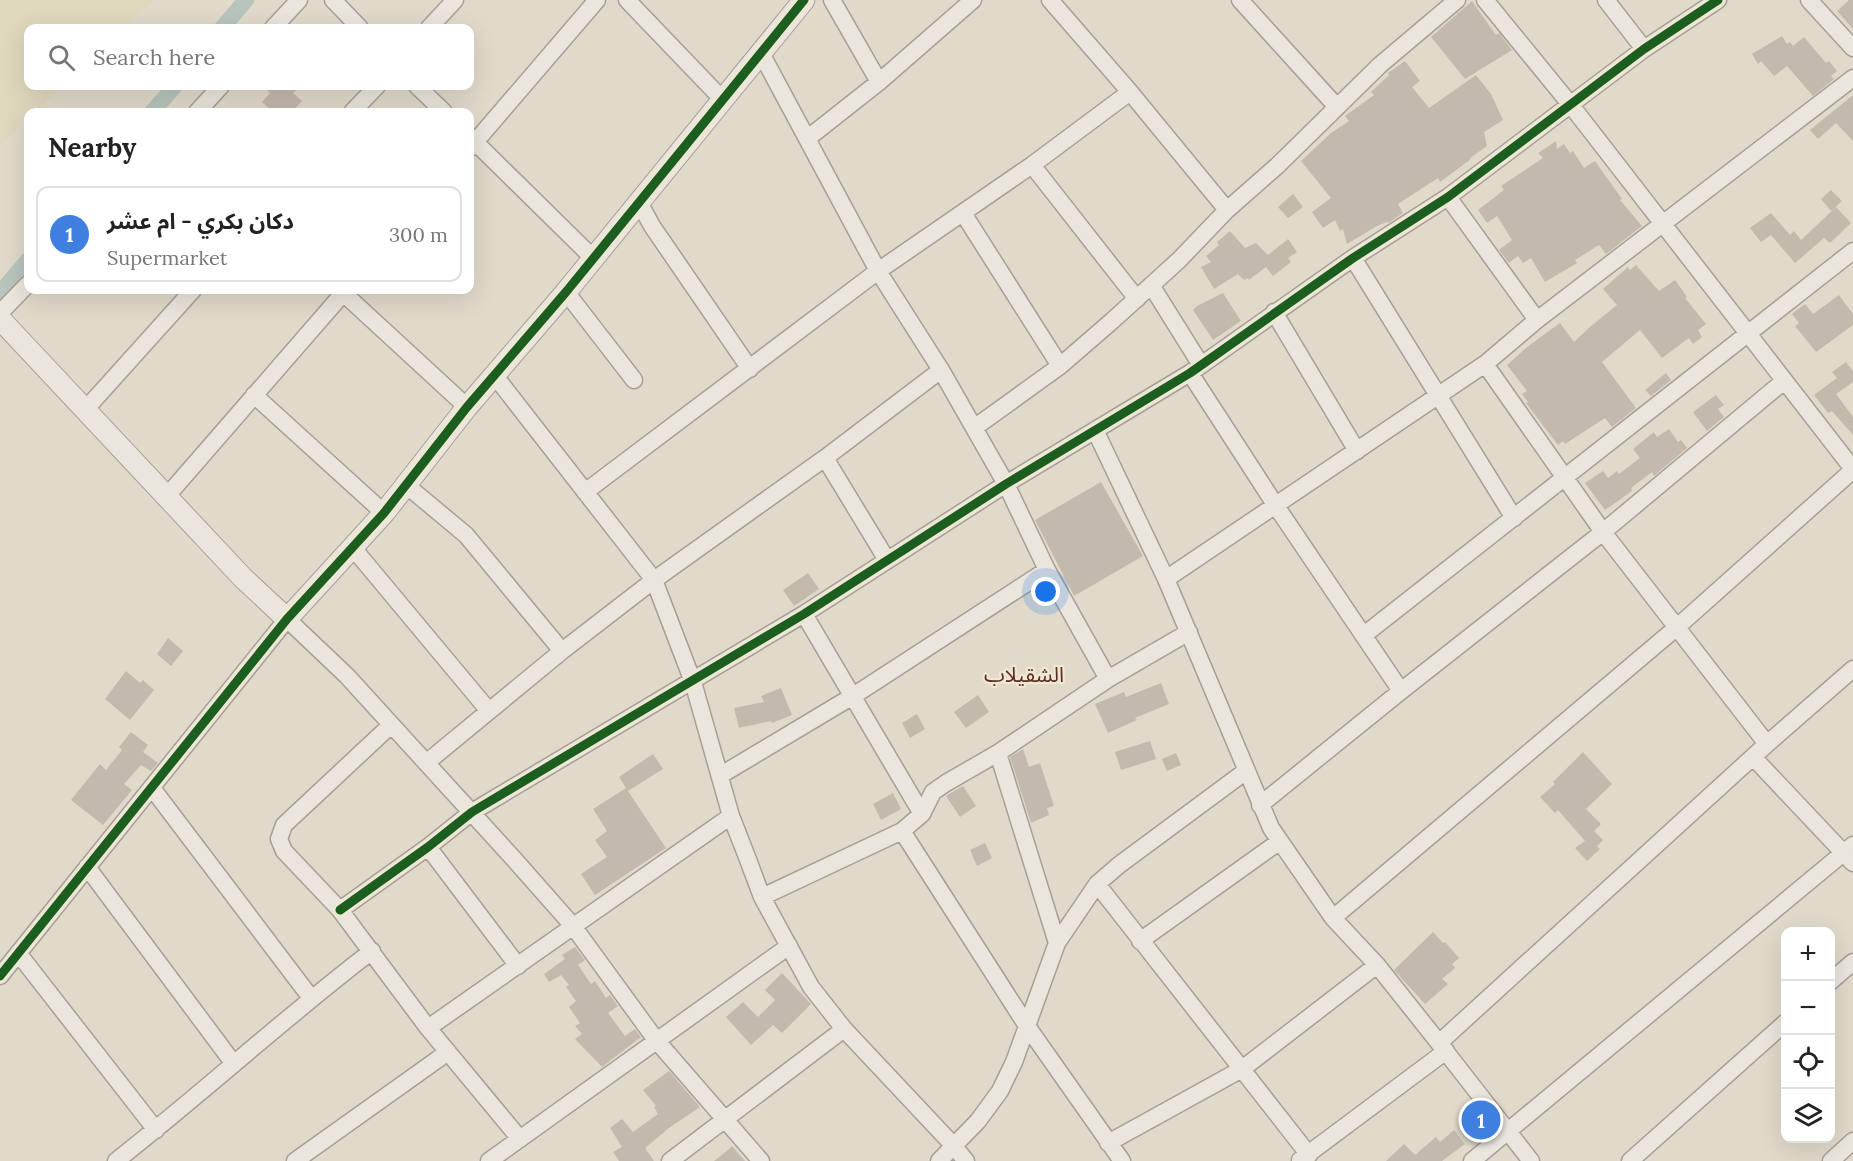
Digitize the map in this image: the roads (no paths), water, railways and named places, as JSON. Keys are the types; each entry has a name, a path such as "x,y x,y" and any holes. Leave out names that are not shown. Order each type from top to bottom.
{"street":[{"path":"277,24 299,0"},
{"path":"333,0 356,24"},
{"path":"433,24 454,0"},
{"path":"474,139 597,0"},
{"path":"627,0 723,100"},
{"path":"0,976 287,619 384,513 467,407 566,292 804,0"},
{"path":"832,0 879,82"},
{"path":"808,138 879,82 973,0"},
{"path":"1050,0 1130,92 1227,210"},
{"path":"1240,0 1337,107"},
{"path":"974,428 1060,366 1137,299 1380,65 1457,0"},
{"path":"1333,918 1676,628 1853,469 1663,223 1485,0"},
{"path":"1606,0 1644,49"},
{"path":"340,910 428,847 472,812 693,682 804,614 1006,484 1196,369 1353,258 1448,197 1644,49 1718,0"},
{"path":"1809,0 1853,48"},
{"path":"761,53 878,271 941,370 1006,484 1047,570 1108,679"},
{"path":"1166,579 1485,364 1537,320 1853,78"},
{"path":"201,108 217,90"},
{"path":"356,108 373,90"},
{"path":"421,90 440,108"},
{"path":"585,492 878,271 1032,165 1130,92"},
{"path":"474,145 593,258"},
{"path":"1032,165 1137,299"},
{"path":"1448,197 1537,320"},
{"path":"639,202 652,226 750,369"},
{"path":"963,213 1060,366"},
{"path":"1364,635 1853,250"},
{"path":"1353,258 1514,518"},
{"path":"1151,285 1196,369 1276,506 1401,691"},
{"path":"0,313 24,288"},
{"path":"566,292 634,380"},
{"path":"85,410 189,294"},
{"path":"167,496 340,294"},
{"path":"346,294 467,407"},
{"path":"1274,312 1357,451"},
{"path":"0,319 243,578 347,676 472,812 573,926 656,1040 762,1161"},
{"path":"1485,364 1603,532 1767,744"},
{"path":"426,763 561,651 654,580 825,458 941,370"},
{"path":"495,376 654,580 693,682 731,816 762,897 811,987 844,1029 954,1145 966,1161"},
{"path":"1260,805 1603,532 1784,381"},
{"path":"254,395 384,513"},
{"path":"1095,430 1166,579 1270,828 1333,918 1377,965 1531,1161"},
{"path":"825,458 887,560"},
{"path":"406,485 466,535 561,651"},
{"path":"353,548 489,711"},
{"path":"721,775 853,696 1047,570"},
{"path":"804,614 922,814"},
{"path":"762,897 902,831 922,814 933,792 998,753 1108,679 1189,632"},
{"path":"1097,884 1242,1069 1304,1158 1442,1047 1767,744 1853,669"},
{"path":"391,725 284,825 279,839 284,851 340,910 428,1028 520,1139"},
{"path":"998,753 1057,943"},
{"path":"1472,1161 1850,854 1753,758"},
{"path":"939,1161 978,1121 1000,1091 1014,1062 1057,943 1097,884 1245,771"},
{"path":"152,788 311,998"},
{"path":"428,1028 731,816"},
{"path":"902,831 1027,1026 1122,1161"},
{"path":"1140,941 1280,842"},
{"path":"428,847 518,966"},
{"path":"87,867 234,1064"},
{"path":"489,1161 789,946"},
{"path":"116,1161 156,1130 311,998 372,951"},
{"path":"18,952 156,1130"},
{"path":"1831,981 1853,962"},
{"path":"1108,1143 1242,1069 1377,965"},
{"path":"1630,1161 1781,1026"},
{"path":"670,1161 844,1029"},
{"path":"295,1161 448,1052"},
{"path":"1831,1161 1853,1141"}],"waterway":[{"path":"225,24 246,0"},
{"path":"156,108 171,90"},
{"path":"0,293 24,265"}],"place":[{"name":"دكان بكري - ام عشر","path":"1481,1120"}],"district":[{"name":"الشقيلاب","path":"1024,675"}]}
